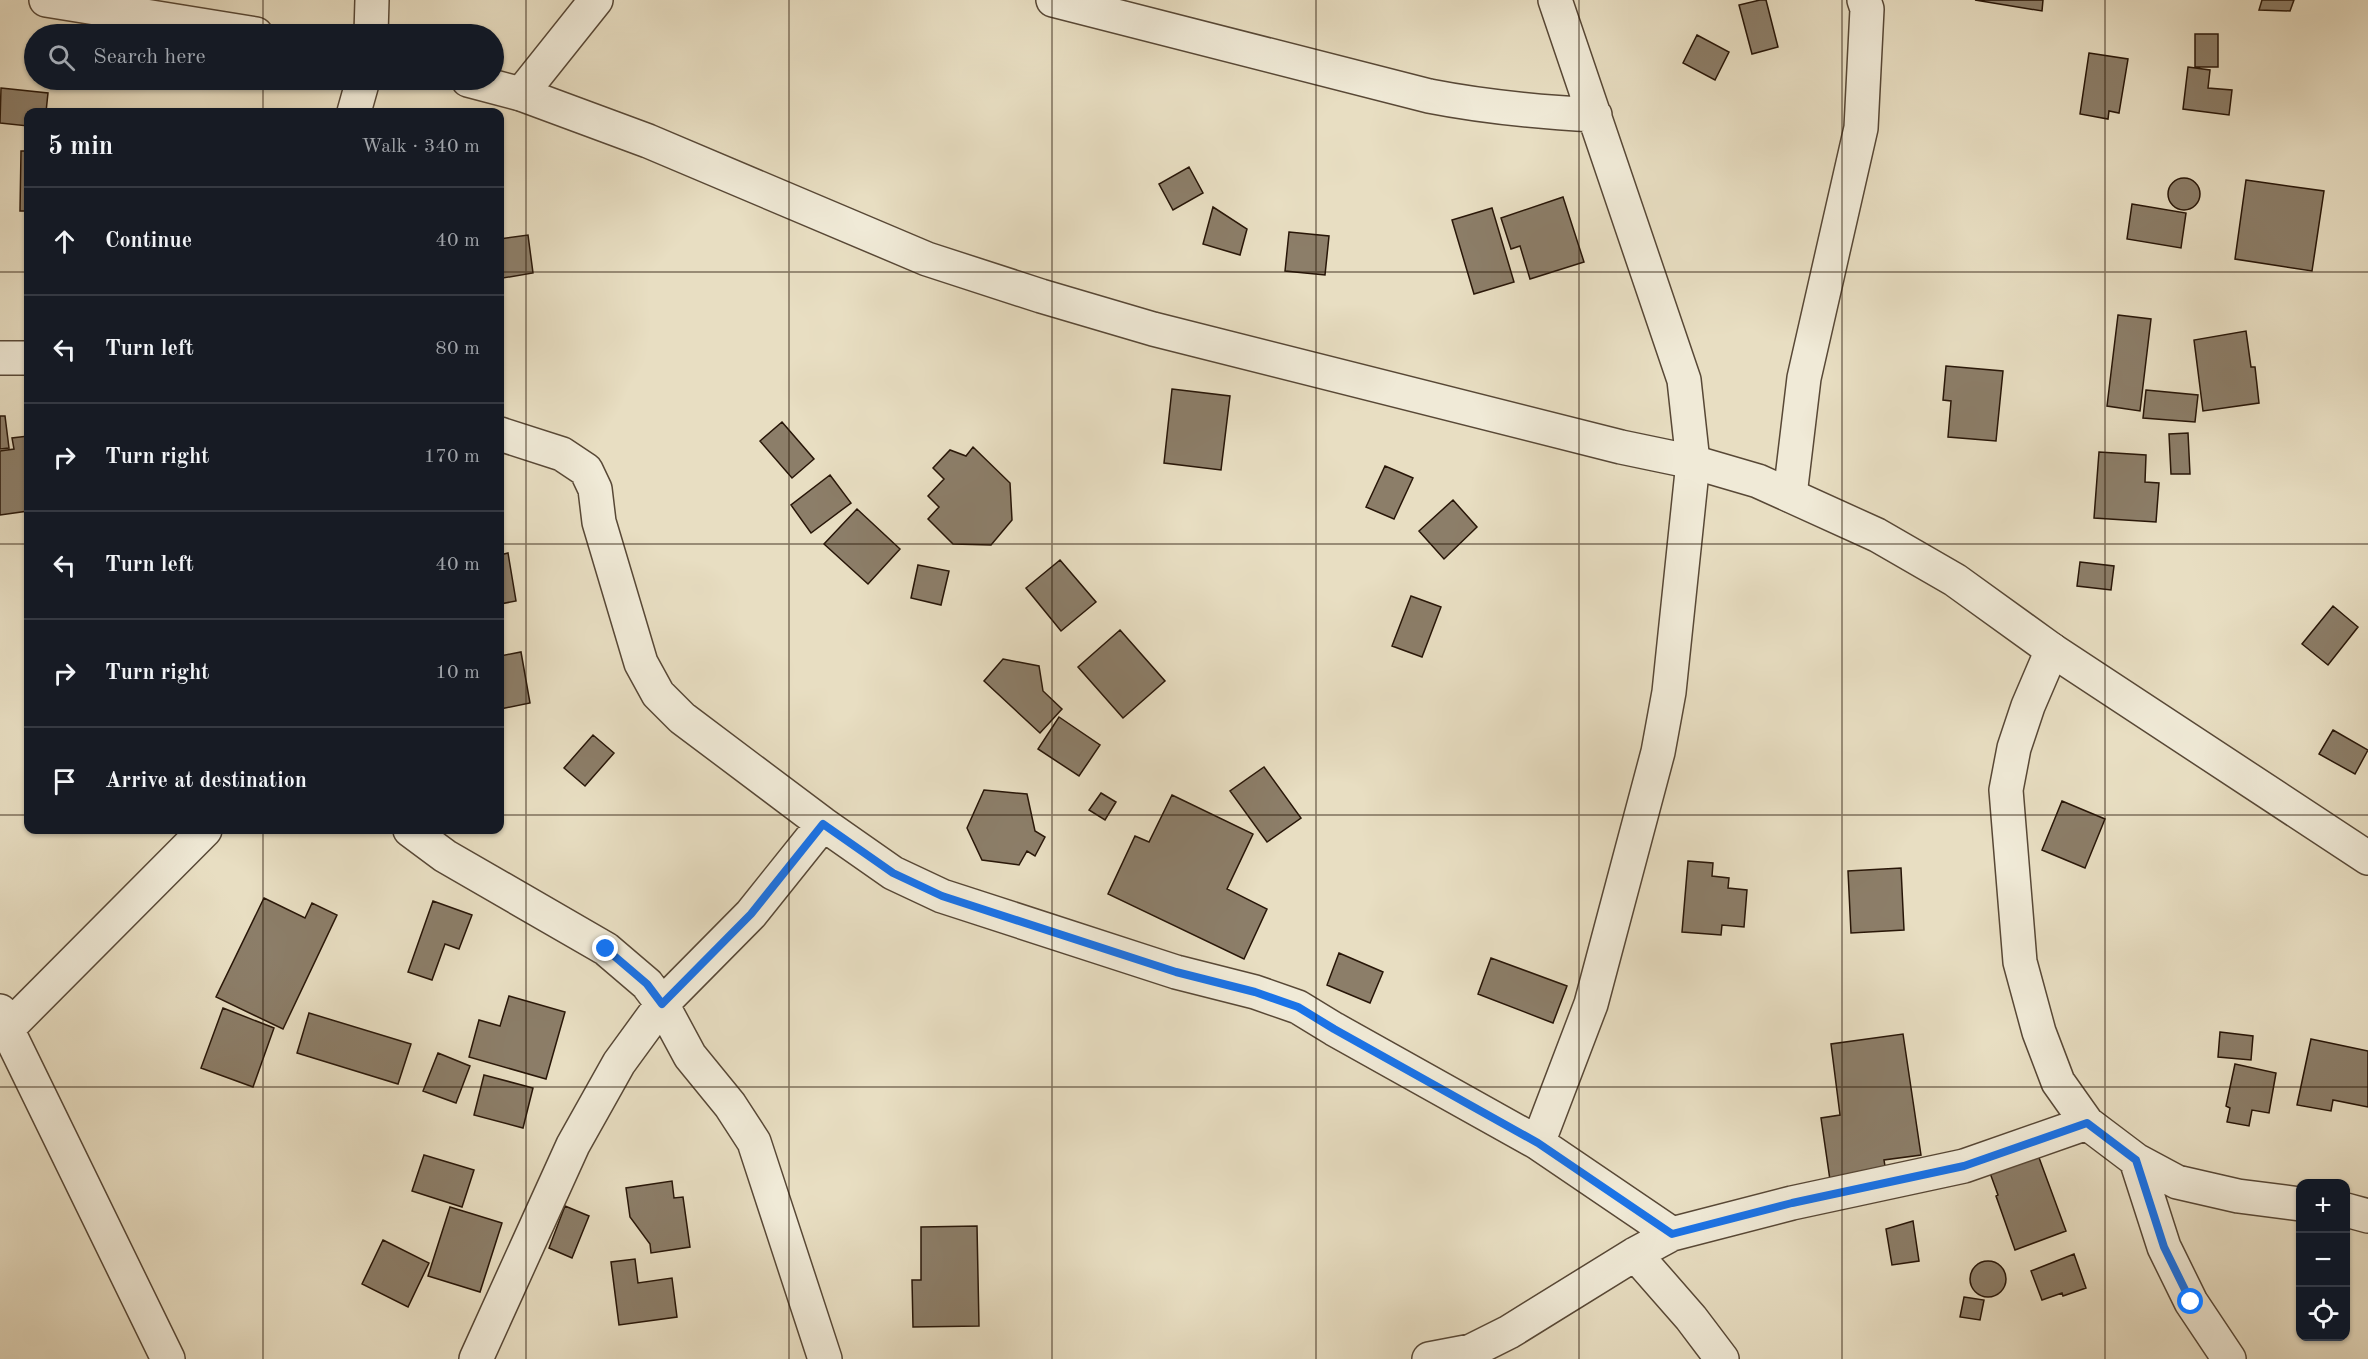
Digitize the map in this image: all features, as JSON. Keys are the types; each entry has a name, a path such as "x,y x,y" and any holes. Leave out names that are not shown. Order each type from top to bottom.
{"street":[{"path":"46,0 194,24"},
{"path":"371,24 372,0"},
{"path":"520,94 596,0"},
{"path":"1053,0 1429,96 1521,111 1595,115"},
{"path":"1538,1143 1591,1004 1658,752 1669,692 1693,462 1684,380 1555,0"},
{"path":"1790,495 1804,378 1861,128 1868,9 1864,0"},
{"path":"355,108 360,90"},
{"path":"504,90 648,141 927,259 1041,296 1164,332 1609,444 1693,462 1758,481 1877,535 1935,568 2052,650 2368,858"},
{"path":"0,358 24,358"},
{"path":"504,435 562,454 586,470 595,489 599,522 641,663 658,694 682,718 823,824 893,873 942,896 1176,972 1255,992 1298,1007 1538,1143 1672,1234"},
{"path":"2052,650 2028,706 2014,748 2006,790 2020,962 2039,1032 2058,1082 2087,1123 2136,1160 2177,1182 2238,1196 2296,1203"},
{"path":"476,1359 573,1145 619,1063 662,1004 751,914 823,824"},
{"path":"168,1359 3,1020 201,834"},
{"path":"415,834 445,856 606,949 647,984 662,1004 690,1056 730,1105 754,1142 825,1359"},
{"path":"1429,1359 1471,1351 1509,1332 1635,1254 1672,1234 1792,1203 1964,1166 2087,1123"},
{"path":"2136,1160 2164,1247 2191,1302 2229,1359"},
{"path":"2350,1211 2368,1216"},
{"path":"1635,1254 1691,1318 1722,1359"}],"building":[{"path":"1766,0 1778,47 1752,54 1739,5"},
{"path":"1975,0 2043,0 2042,11"},
{"path":"2262,0 2294,0 2290,11 2259,10"},
{"path":"2195,34 2218,34 2218,67 2195,67"},
{"path":"1697,35 1729,52 1715,80 1683,63"},
{"path":"2089,53 2128,59 2119,113 2109,111 2108,119 2080,114"},
{"path":"2188,67 2210,70 2208,88 2232,90 2229,115 2183,109"},
{"path":"1,88 48,93 46,108 24,108 24,126 0,123"},
{"path":"21,151 24,151 24,211 20,211"},
{"path":"1189,167 1203,193 1173,210 1159,184"},
{"path":"2184,178 2195,183 2200,194 2195,205 2184,210 2173,205 2168,194 2173,183"},
{"path":"2246,180 2324,191 2312,271 2235,259"},
{"path":"1563,197 1584,262 1530,279 1520,246 1511,249 1501,218"},
{"path":"2132,204 2186,213 2181,248 2127,239"},
{"path":"1213,207 1247,229 1240,255 1203,244"},
{"path":"1492,208 1514,282 1474,294 1452,220"},
{"path":"1289,232 1329,236 1325,275 1285,271"},
{"path":"528,235 533,273 504,278 504,238"},
{"path":"2118,315 2151,319 2140,411 2107,406"},
{"path":"2246,331 2251,367 2255,367 2259,403 2203,411 2194,340"},
{"path":"1946,366 2003,371 1996,441 1948,437 1951,401 1943,400"},
{"path":"1172,389 1230,396 1221,470 1164,463"},
{"path":"2146,390 2198,395 2195,422 2143,418"},
{"path":"0,416 5,416 9,448 0,449"},
{"path":"782,422 814,459 792,478 760,441"},
{"path":"2188,433 2190,474 2171,474 2169,434"},
{"path":"24,436 24,512 0,515 0,451 14,449 12,438"},
{"path":"973,447 1010,483 1012,520 991,545 953,544 928,519 939,507 928,496 944,479 933,468 950,450 966,456"},
{"path":"2099,452 2146,455 2145,482 2159,483 2156,522 2094,518"},
{"path":"1385,466 1413,478 1394,519 1366,507"},
{"path":"830,475 851,503 811,533 791,505"},
{"path":"1453,500 1477,527 1444,559 1419,531"},
{"path":"857,509 900,549 868,584 824,544"},
{"path":"508,553 516,601 504,603 504,554"},
{"path":"1060,560 1096,602 1061,631 1026,588"},
{"path":"2080,562 2114,566 2111,590 2077,586"},
{"path":"918,565 949,571 941,605 911,598"},
{"path":"1411,596 1441,607 1422,657 1392,646"},
{"path":"2333,606 2358,627 2328,665 2302,644"},
{"path":"1120,630 1165,681 1123,718 1078,667"},
{"path":"521,652 530,703 504,708 504,655"},
{"path":"1003,659 1039,666 1043,691 1062,709 1040,733 984,681"},
{"path":"1059,717 1100,745 1079,776 1038,749"},
{"path":"2333,730 2368,750 2355,774 2319,754"},
{"path":"593,735 614,753 585,786 564,768"},
{"path":"1264,767 1301,818 1267,842 1230,791"},
{"path":"984,790 1027,794 1035,831 1045,837 1035,856 1027,851 1019,865 982,860 967,828"},
{"path":"1101,793 1116,802 1105,820 1089,810"},
{"path":"1172,795 1253,834 1227,889 1267,909 1244,959 1108,894 1135,836 1149,842"},
{"path":"2062,801 2105,819 2085,868 2042,850"},
{"path":"1688,861 1713,863 1712,876 1729,878 1728,888 1747,890 1744,927 1722,925 1721,935 1682,932"},
{"path":"1901,868 1904,930 1851,933 1848,871"},
{"path":"264,898 305,918 312,903 337,915 283,1029 216,997"},
{"path":"433,901 472,915 459,949 445,944 432,980 408,972"},
{"path":"1339,953 1383,972 1370,1003 1327,985"},
{"path":"1491,958 1567,986 1553,1023 1478,994"},
{"path":"509,996 565,1012 546,1079 469,1057 479,1020 500,1026"},
{"path":"223,1008 274,1028 253,1087 201,1068"},
{"path":"309,1013 411,1044 398,1084 297,1053"},
{"path":"2220,1032 2253,1036 2251,1060 2218,1057"},
{"path":"1903,1034 1921,1155 1884,1160 1886,1172 1830,1180 1821,1118 1840,1115 1831,1044"},
{"path":"2311,1039 2368,1051 2368,1107 2333,1100 2331,1111 2297,1105"},
{"path":"438,1053 470,1066 456,1103 423,1091"},
{"path":"2235,1064 2276,1073 2269,1113 2252,1110 2249,1126 2227,1122 2230,1108 2226,1106"},
{"path":"484,1075 533,1088 523,1128 474,1115"},
{"path":"424,1155 474,1170 462,1207 412,1191"},
{"path":"2038,1155 2066,1231 2015,1250 1990,1173"},
{"path":"672,1181 674,1198 683,1197 690,1247 651,1253 650,1244 630,1217 626,1188"},
{"path":"565,1206 589,1216 572,1258 549,1248"},
{"path":"450,1207 502,1223 480,1292 428,1276"},
{"path":"1913,1221 1919,1261 1892,1265 1886,1229"},
{"path":"977,1226 979,1326 913,1327 912,1280 921,1280 921,1227"},
{"path":"383,1240 429,1263 408,1307 362,1284"},
{"path":"2074,1254 2086,1288 2042,1300 2031,1271"},
{"path":"635,1259 638,1283 672,1278 677,1317 619,1325 611,1262"},
{"path":"1988,1261 2001,1266 2006,1279 2001,1292 1988,1297 1975,1292 1970,1279 1975,1266"},
{"path":"1964,1297 1984,1300 1980,1320 1960,1317"}],"route":[{"path":"606,949 647,984 662,1004 751,914 823,824 893,873 942,896 1176,972 1255,992 1298,1007 1538,1143 1672,1234 1792,1203 1964,1166 2087,1123 2136,1160 2164,1247 2191,1302"}]}
